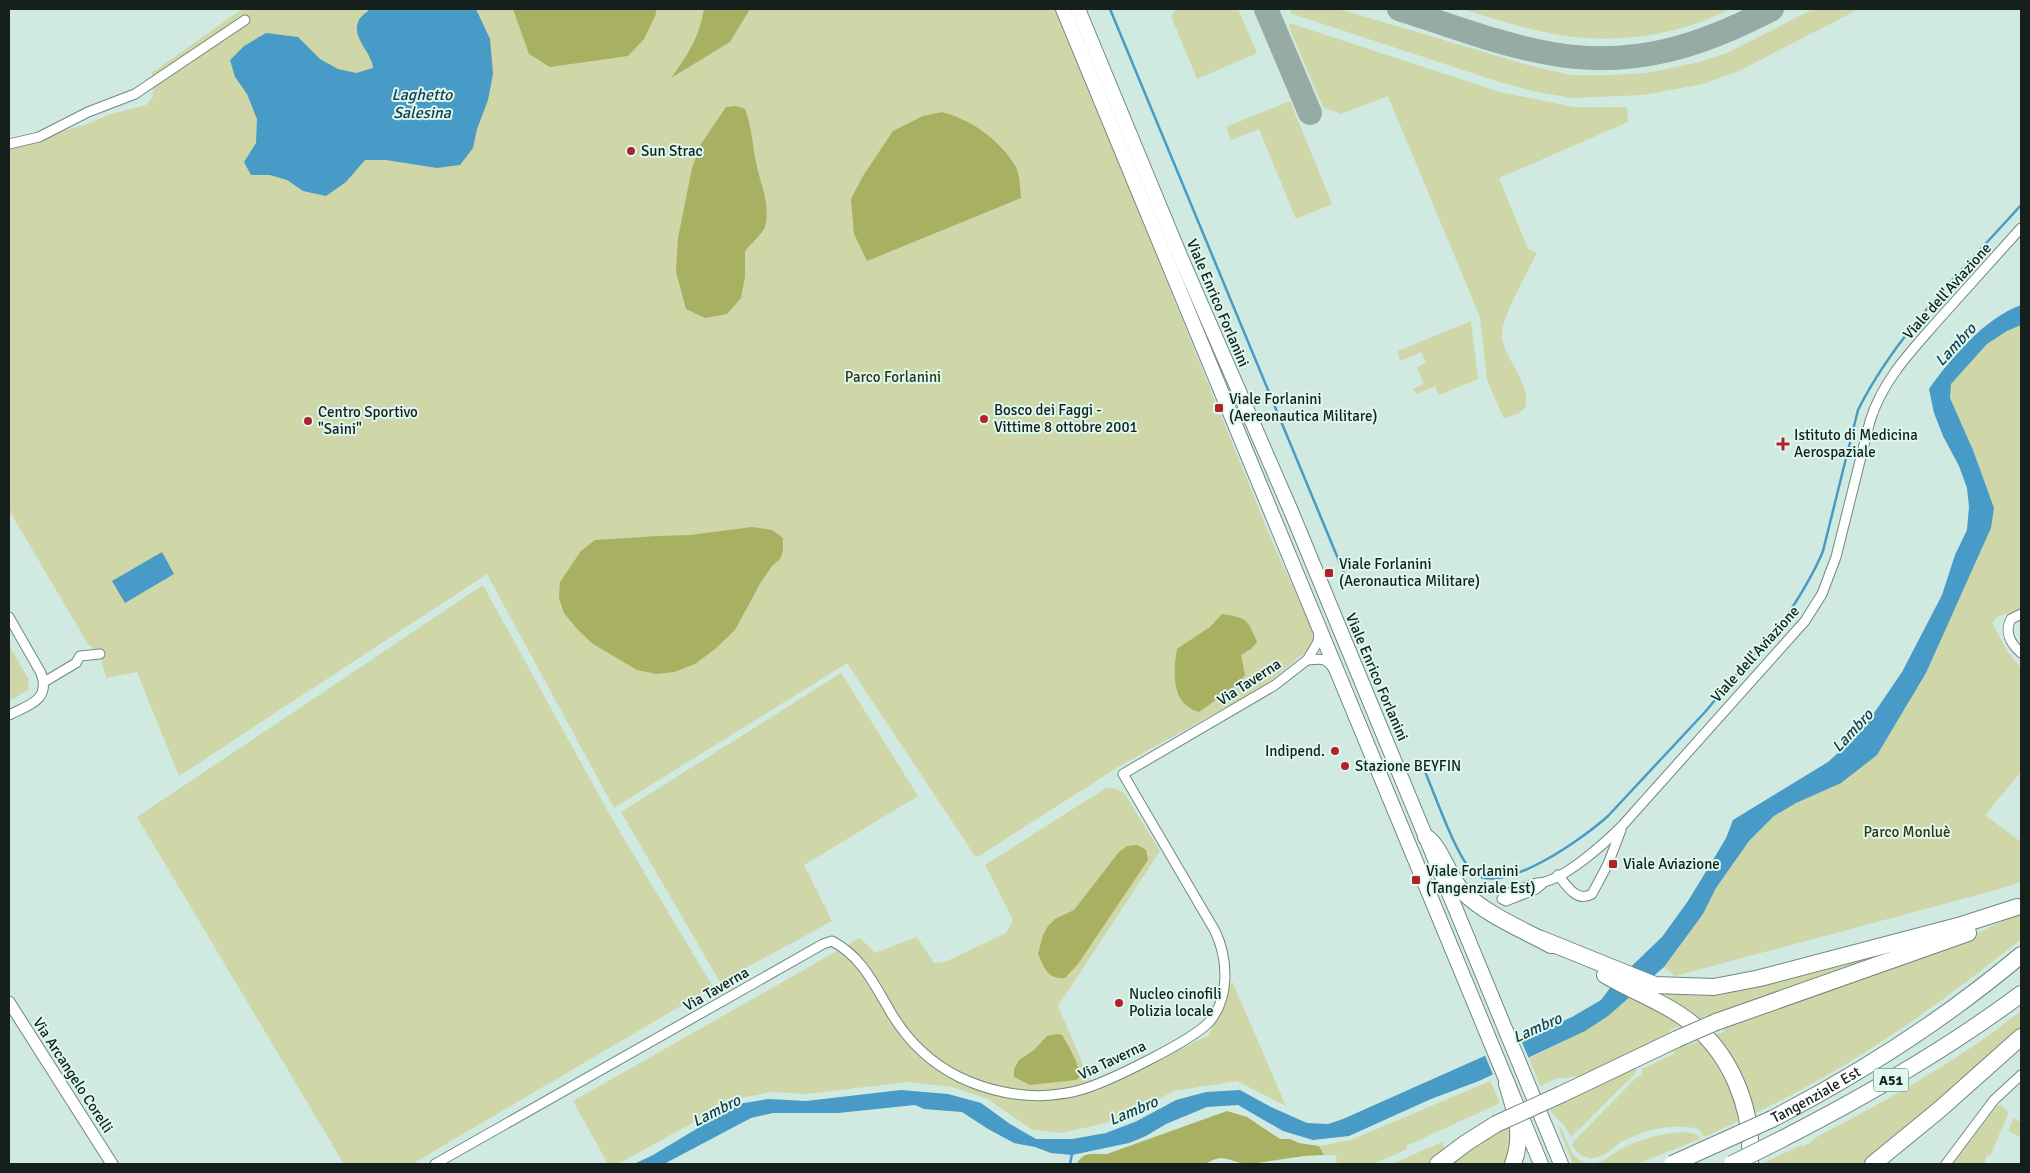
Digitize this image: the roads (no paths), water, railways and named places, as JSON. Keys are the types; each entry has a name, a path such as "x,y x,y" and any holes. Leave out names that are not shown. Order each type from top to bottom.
{"highway":[{"path":"1426,837 1434,843 1454,881 1471,900 1494,916 1646,989 1684,1017 1709,1040 1726,1060 1743,1101 1747,1118 1750,1164"},
{"path":"1646,989 1661,986 1687,988 1732,984 1958,926 2019,906"},
{"path":"1438,1164 1496,1124 1677,1039 1716,1022 1962,936 1990,924 2019,906"},
{"name":"Tangenziale Est","path":"1672,1164 1772,1119 1851,1076 1942,1017 2021,955"},
{"name":"Tangenziale Est","path":"1732,1164 1906,1072 2021,994"},
{"path":"1872,1164 1896,1146 2021,1037"},
{"path":"1505,1079 1520,1132 1513,1164"},
{"path":"1878,1164 1896,1146"}],"main road":[{"name":"Viale Enrico Forlanini","path":"1063,9 1541,1164"},
{"name":"Viale Enrico Forlanini","path":"1078,9 1181,258 1294,520 1561,1164"}],"street":[{"path":"9,144 39,137 88,112 135,94 146,92 153,80 245,20"},
{"name":"Viale dell'Aviazione","path":"1542,883 1593,853 1622,826 1805,621 1814,608 1829,578 1870,421 1889,378 2021,228"},
{"path":"2021,614 2011,619 2007,628 2012,642 2021,653"},
{"path":"9,617 41,673 44,682 43,691 37,700 9,715"},
{"name":"Via Taverna","path":"436,1164 823,944 832,941 864,967 904,1032 928,1058 959,1077 992,1089 1030,1096 1082,1090 1184,1040 1205,1026 1214,1015 1224,984 1226,965 1224,954 1216,931 1123,774 1260,694 1306,660 1318,642 1319,628"},
{"path":"44,682 76,663 80,656 100,654"},
{"path":"1306,660 1323,658 1328,660 1342,685"},
{"name":"Viale dell'Aviazione","path":"1558,875 1576,895 1585,897 1592,894 1608,864 1622,826"},
{"name":"Via Arcangelo Corelli","path":"9,1002 112,1164"},
{"path":"1946,1164 1994,1100 2021,1076"}],"water":[{"name":"Laghetto Salesina","path":"370,9 476,9 490,39 493,74 488,100 477,129 473,148 460,165 437,168 386,160 365,160 346,182 326,196 303,191 287,180 270,175 251,175 244,162 256,143 257,119 247,94 235,77 230,60 244,46 266,33 298,37 320,59 338,69 356,73 373,68 372,62 357,32 359,20"},
{"path":"2021,305 2021,325 2007,331 1987,344 1951,384 1950,398 1973,450 1994,508 1991,528 1926,673 1877,755 1841,783 1796,803 1774,816 1749,841 1716,888 1703,914 1664,967 1608,1016 1585,1031 1479,1081 1431,1099 1349,1136 1313,1140 1283,1131 1238,1105 1207,1107 1166,1124 1146,1136 1129,1143 1072,1155 1051,1153 1035,1147 1014,1143 962,1112 924,1109 915,1105 838,1113 773,1113 751,1118 664,1164 634,1164 653,1155 738,1104 768,1099 806,1101 901,1090 948,1094 981,1103 1010,1124 1036,1139 1072,1139 1106,1133 1137,1121 1176,1100 1206,1092 1240,1090 1271,1107 1307,1123 1328,1124 1572,1017 1601,1000 1613,984 1662,937 1688,901 1713,860 1726,838 1733,820 1828,762 1850,742 1872,716 1902,672 1942,595 1955,555 1967,530 1969,507 1967,488 1959,466 1943,436 1934,413 1929,389 1958,352 1982,329 2008,311"},
{"path":"162,552 174,574 125,603 112,581"}],"waterway":[{"path":"1110,9 1344,573"},
{"path":"1423,767 1460,853 1474,873 1487,878 1504,877 1544,861 1582,837 1608,816 1705,712 1790,611 1808,582 1823,551 1858,410 1874,381 1892,354 1933,302 2021,205"},
{"path":"1070,1164 1072,1154"}],"place":[{"name":"Sun Strac","path":"631,151"},
{"name":"Viale Forlanini (Aereonautica Militare)","path":"1219,408"},
{"name":"Bosco dei Faggi - Vittime 8 ottobre 2001","path":"984,419"},
{"name":"Centro Sportivo \"Saini\"","path":"308,421"},
{"name":"Istituto di Medicina Aerospaziale","path":"1783,444"},
{"name":"Viale Forlanini (Aeronautica Militare)","path":"1329,573"},
{"name":"Indipend.","path":"1335,751"},
{"name":"Stazione BEYFIN","path":"1345,766"},
{"name":"Viale Aviazione","path":"1613,864"},
{"name":"Viale Forlanini (Tangenziale Est)","path":"1416,880"},
{"name":"Nucleo cinofili Polizia locale","path":"1119,1003"}],"water label":[{"name":"Lambro","path":"1955,344"},
{"name":"Lambro","path":"1852,730"},
{"name":"Lambro","path":"1537,1027"},
{"name":"Lambro","path":"716,1110"},
{"name":"Lambro","path":"1133,1110"}],"park label":[{"name":"Parco Forlanini","path":"893,377"},
{"name":"Parco Monluè","path":"1907,832"}]}
